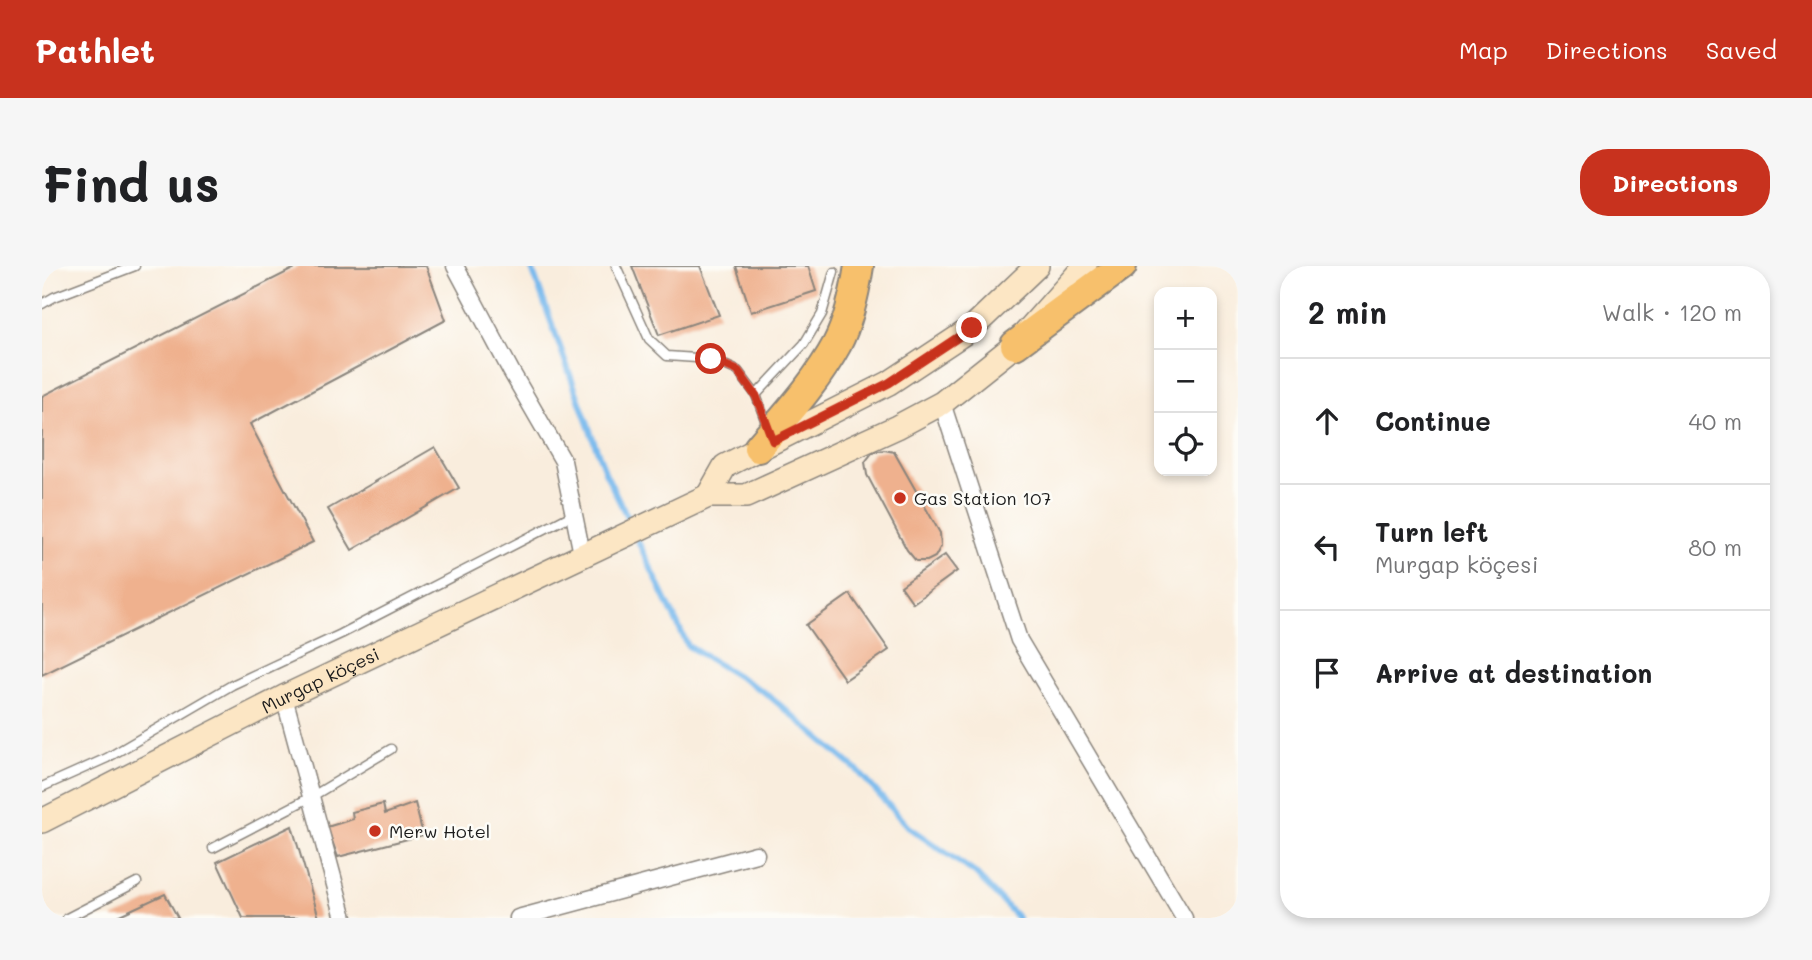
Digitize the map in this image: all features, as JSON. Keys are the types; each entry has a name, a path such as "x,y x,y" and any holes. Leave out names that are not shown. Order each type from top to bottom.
{"highway":[{"path":"1014,345 1122,266"},
{"path":"767,441 810,388 838,343 854,296 846,269"}],"main road":[{"path":"1037,266 972,328 889,383 767,441 725,466 708,496 746,496 897,427 943,402 1014,345 1085,266"},
{"name":"Murgap köçesi","path":"42,821 284,697 708,496"}],"street":[{"path":"455,266 563,461 574,514 591,551"},
{"path":"943,402 1019,640 1184,918"},
{"path":"284,697 344,918"},
{"path":"518,918 755,854"}],"lane":[{"path":"42,304 135,266"},
{"path":"616,266 649,339 667,356 711,359 738,371 756,396 767,441"},
{"path":"756,396 804,344 846,269"},
{"path":"42,787 107,758 232,685 341,634 574,514"},
{"path":"213,848 311,797 391,748"},
{"path":"67,918 137,881"}],"building":[{"path":"299,266 426,266 446,320 250,424 313,542 42,675 42,396"},
{"path":"632,266 700,266 719,315 659,335"},
{"path":"736,266 808,266 816,291 751,312"},
{"path":"435,447 459,488 352,550 328,509"},
{"name":"Gas Station 107","path":"873,452 894,452 940,533 941,546 935,557 927,561 916,561 907,550 867,475 865,462"},
{"path":"945,555 957,571 913,603 901,586"},
{"path":"850,594 889,650 845,680 806,625"},
{"name":"Merw Hotel","path":"415,803 423,835 338,857 327,827 353,819 352,812 383,804 385,814"},
{"path":"292,826 319,918 243,918 217,862"},
{"path":"165,894 178,918 113,918"}],"waterway":[{"path":"531,266 605,472 632,527"},
{"path":"636,537 688,646 767,694 858,771 908,827 975,873 1018,918"}],"place":[{"name":"Gas Station 107","path":"900,498"},
{"name":"Merw Hotel","path":"375,831"}],"route":[{"path":"711,359 738,371 756,396 773,441 889,383 972,328"}]}
